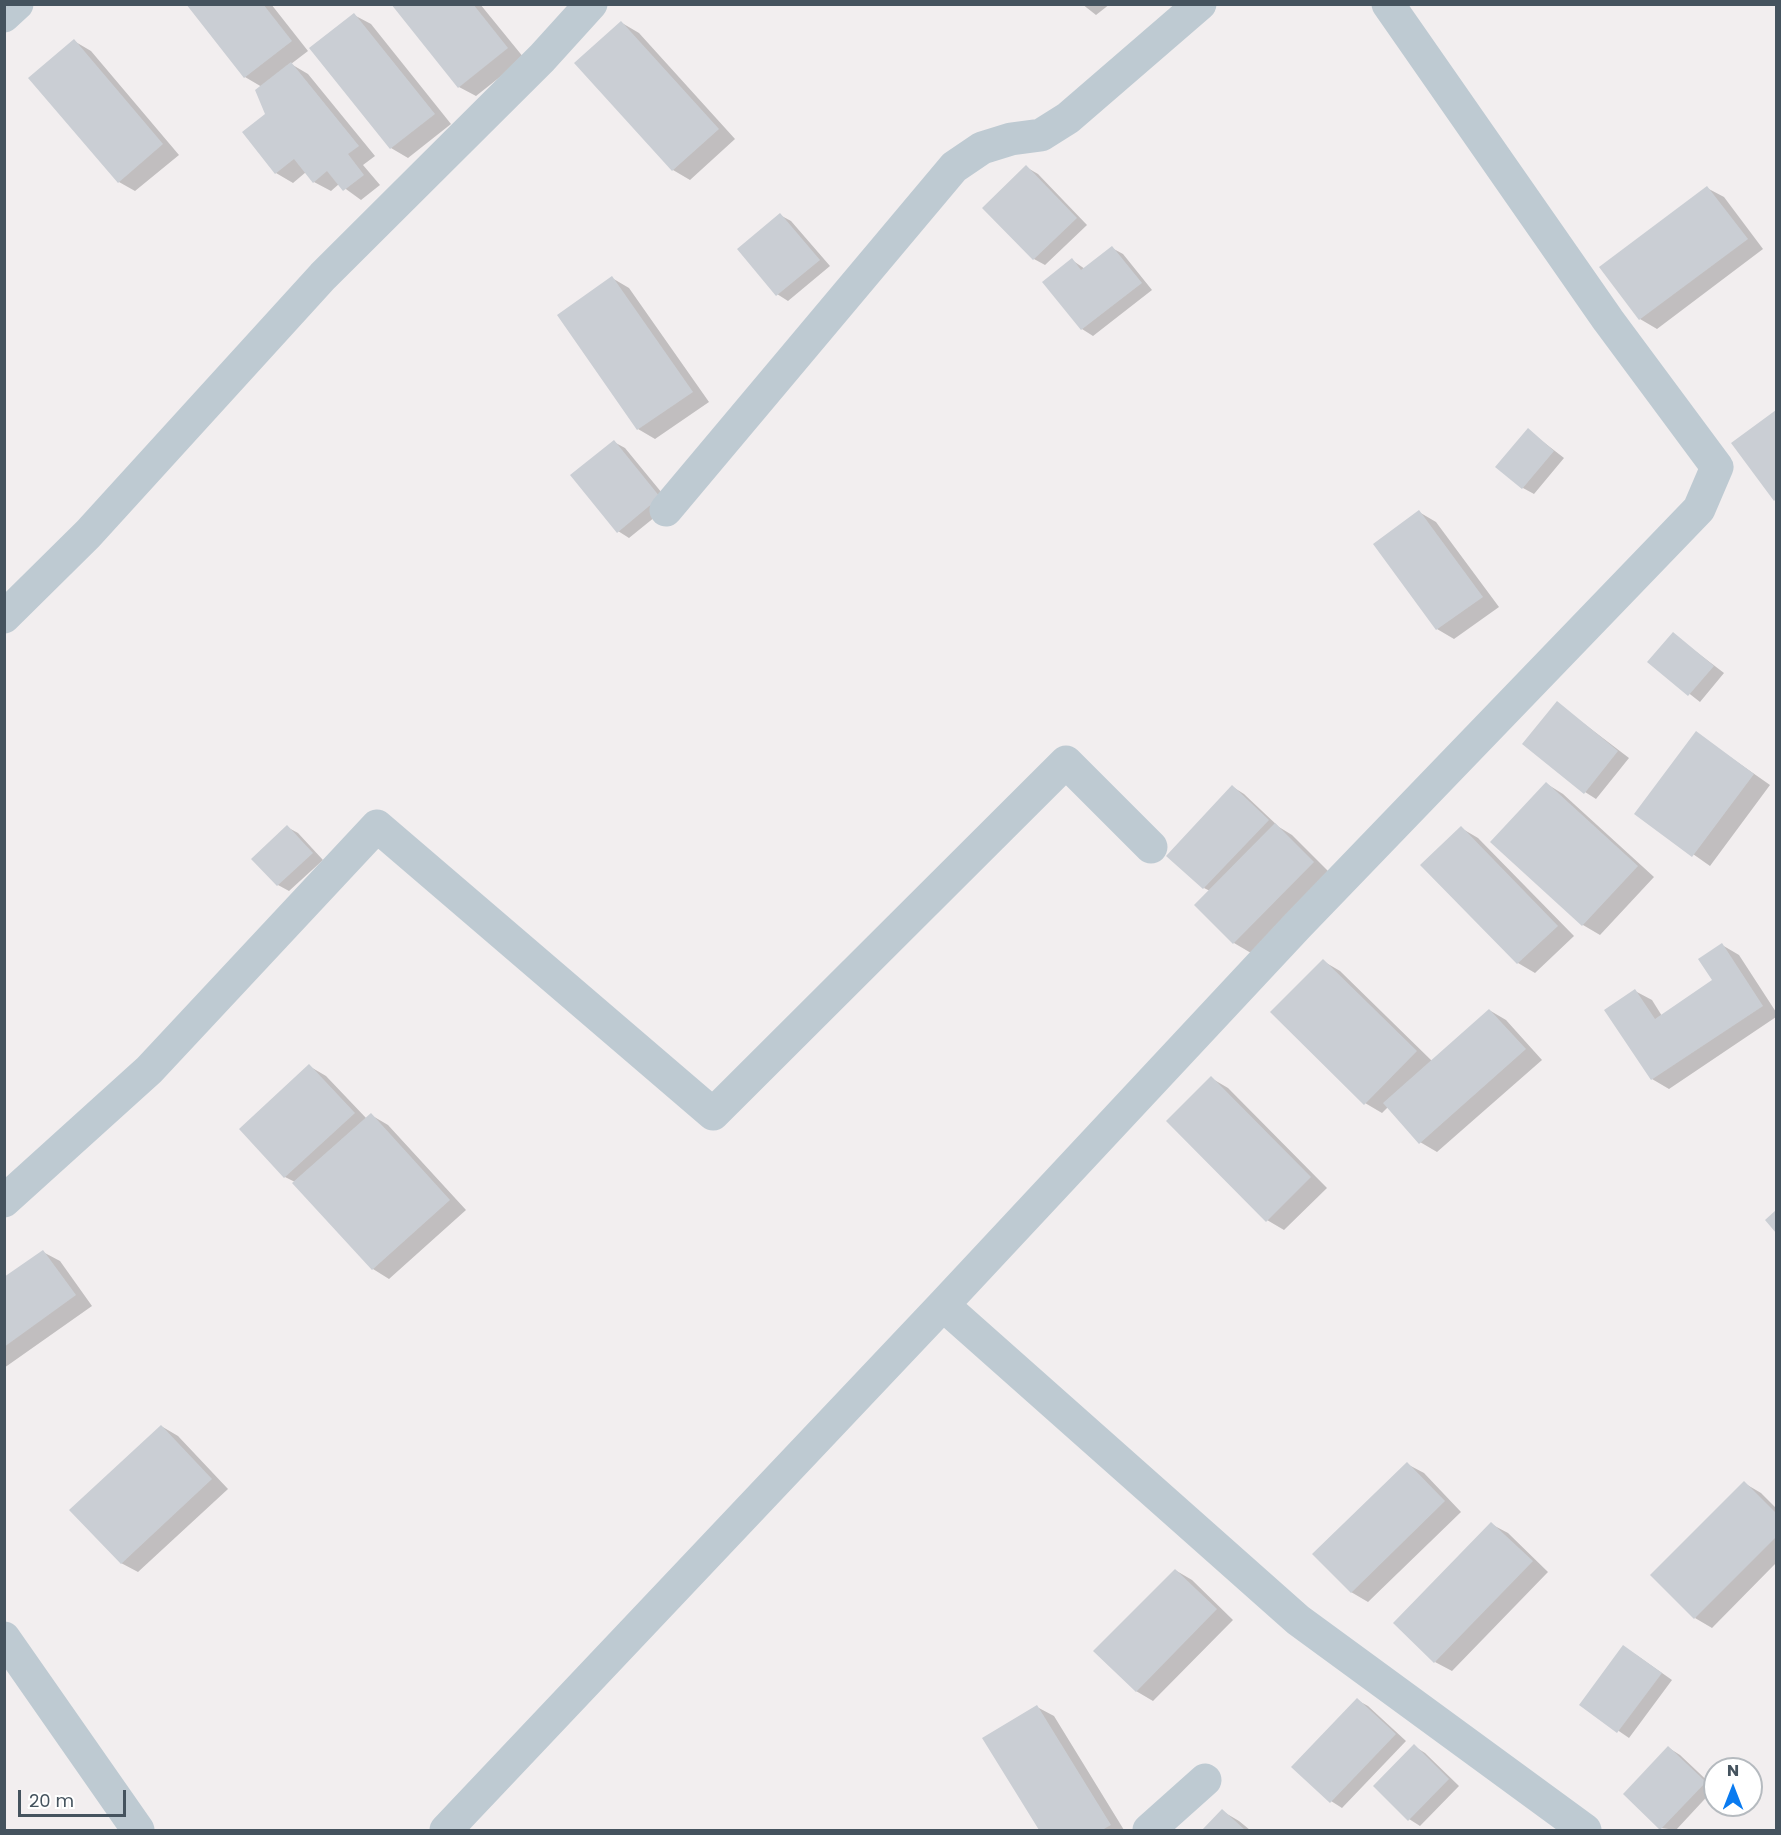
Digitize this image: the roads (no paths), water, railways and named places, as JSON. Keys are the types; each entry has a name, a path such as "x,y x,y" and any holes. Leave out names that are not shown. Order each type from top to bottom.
{"street":[{"path":"4,16 17,4"},
{"path":"4,617 87,534 323,276 542,58 591,4"},
{"path":"666,510 954,166 982,148 1041,135 1068,118 1200,4"},
{"path":"446,1830 943,1305 1298,925 1699,509 1717,467 1608,320 1388,4"},
{"path":"4,1201 149,1070 377,826 713,1114 1066,762 1151,847"},
{"path":"943,1305 1298,1620 1585,1830"},
{"path":"4,1638 138,1830"},
{"path":"1149,1830 1205,1780"}]}
